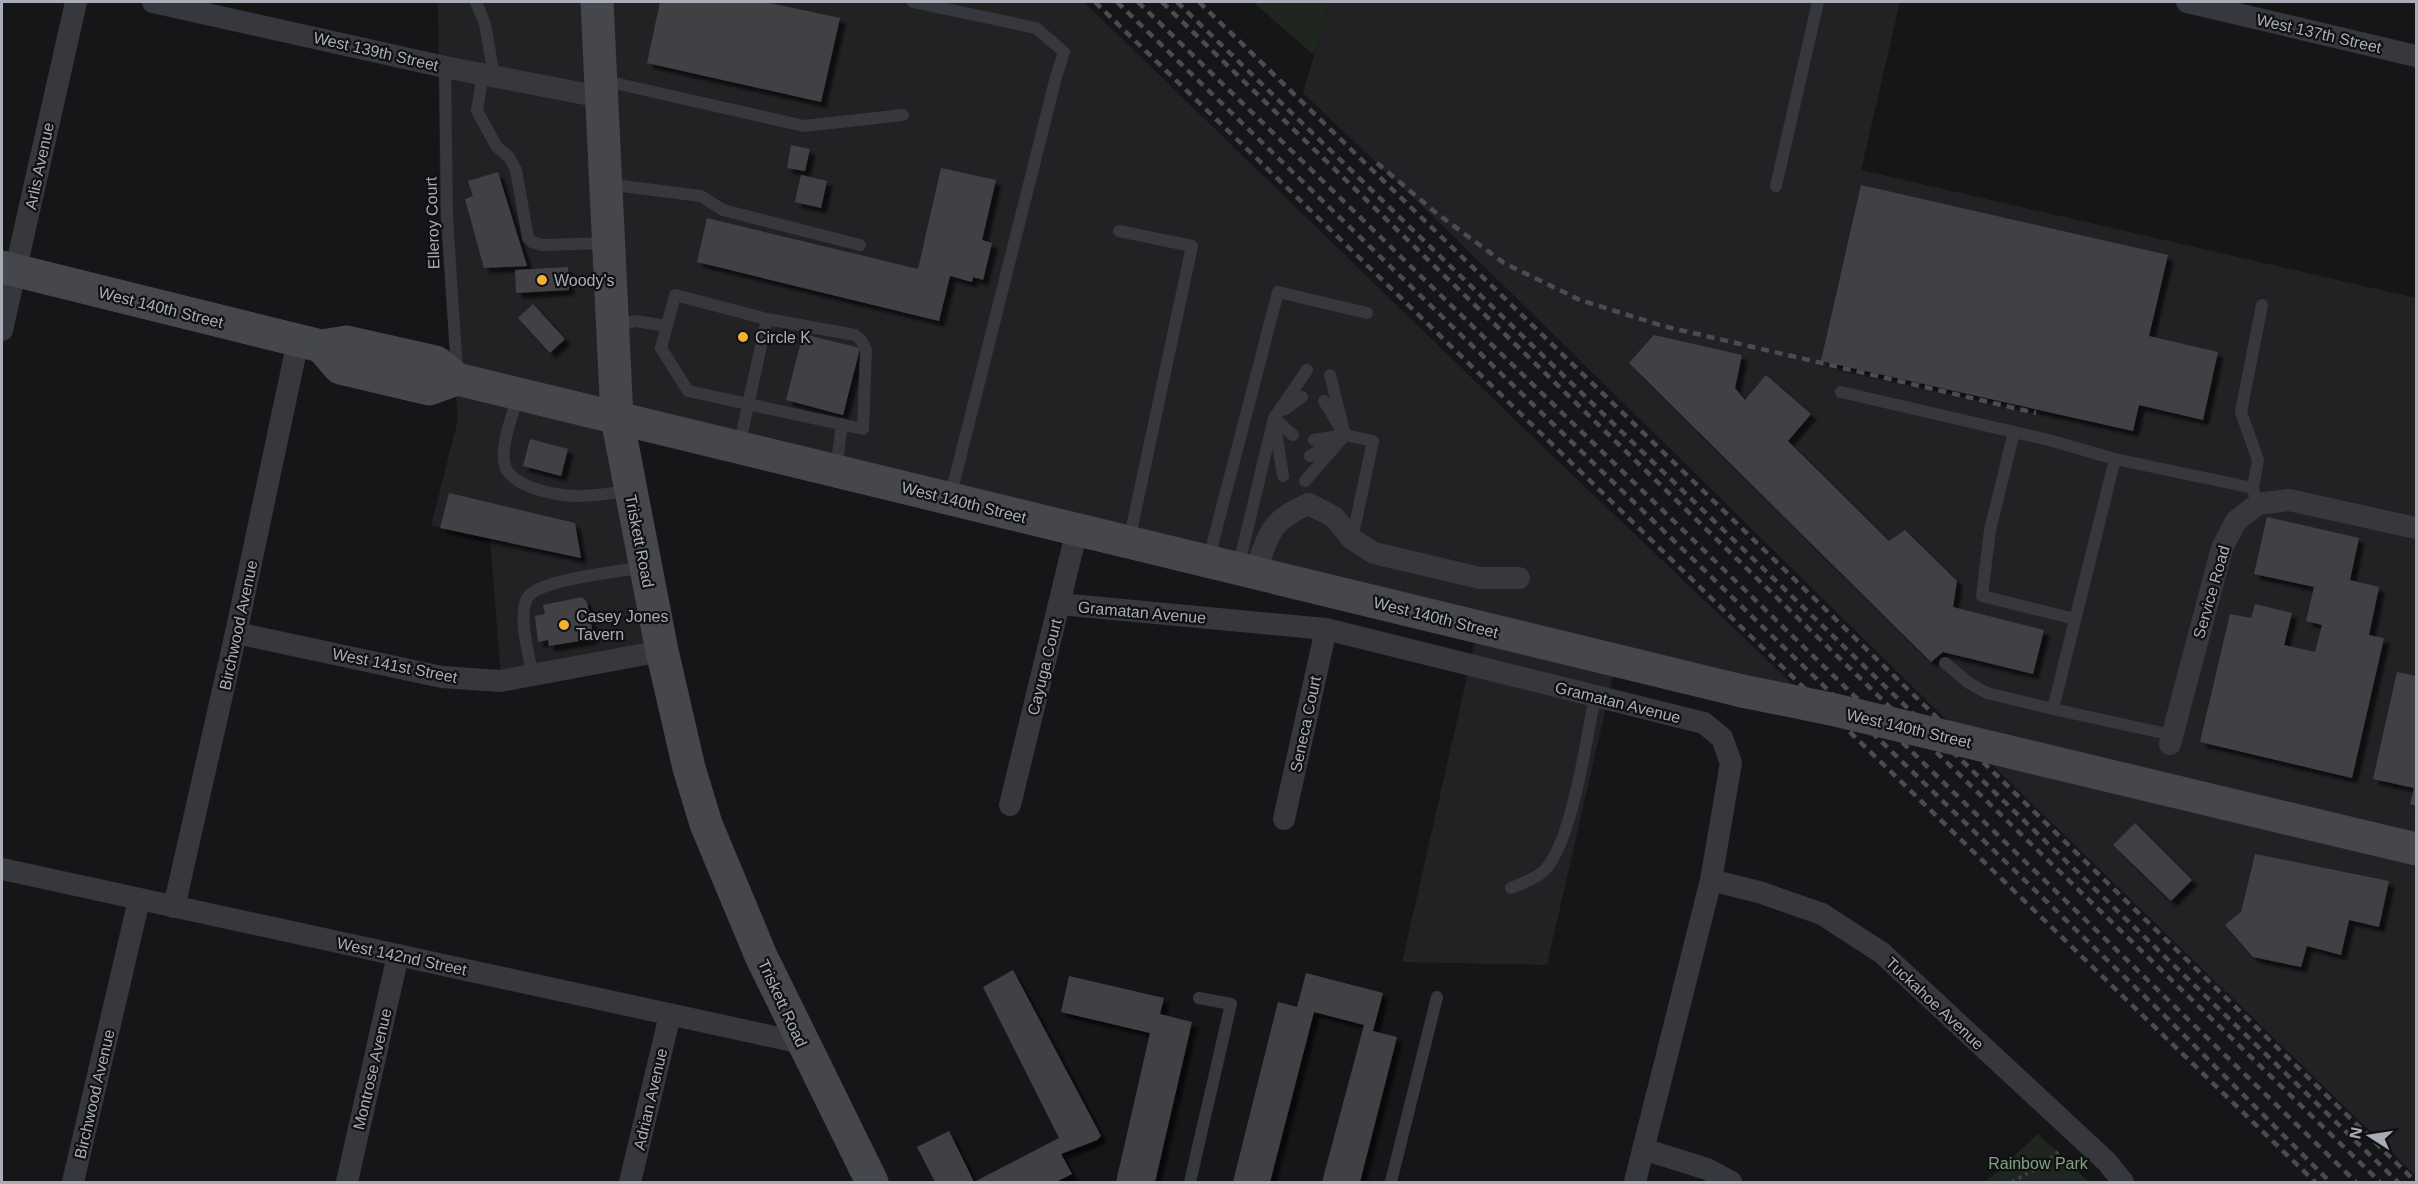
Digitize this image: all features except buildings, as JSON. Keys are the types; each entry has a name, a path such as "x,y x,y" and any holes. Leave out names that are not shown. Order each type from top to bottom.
{"main road":[{"name":"Triskett Road","path":"597,2 617,418 662,651 689,768 706,824 761,956 802,1044 872,1182"},
{"name":"West 140th Street","path":"9,268 309,344"},
{"path":"309,344 340,368 429,389 457,379"},
{"name":"West 140th Street","path":"457,379 1742,691 1831,709 2416,849"}],"street":[{"name":"Arlis Avenue","path":"2,330 9,268 76,2"},
{"name":"West 139th Street","path":"153,2 446,67 489,75 600,88"},
{"name":"West 137th Street","path":"2187,2 2416,56"},
{"name":"Birchwood Avenue","path":"174,907 236,633 309,344"},
{"path":"2255,496 2289,500 2416,528"},
{"name":"Service Road","path":"2171,740 2222,548 2235,521 2255,496"},
{"path":"1234,568 1270,528 1292,511 1309,504 1334,517 1352,539 1374,553 1480,578 1519,578"},
{"name":"Cayuga Court","path":"1010,805 1077,530"},
{"name":"Gramatan Avenue","path":"1060,604 1326,629 1704,723 1722,738 1731,764 1711,880 1635,1182"},
{"name":"Seneca Court","path":"1284,819 1326,629"},
{"name":"West 141st Street","path":"236,633 442,677 500,681 662,651"},
{"name":"West 142nd Street","path":"2,869 802,1044"},
{"name":"Tuckahoe Avenue","path":"1711,880 1759,892 1822,914 1882,953 2107,1162 2123,1182"},
{"name":"Birchwood Avenue","path":"73,1182 139,900"},
{"name":"Montrose Avenue","path":"346,1182 398,955"},
{"name":"Adrian Avenue","path":"630,1182 670,1015"},
{"path":"1643,1149 1707,1169 1731,1182"}],"lane":[{"path":"476,2 485,24 489,75 477,111 497,147 509,157 516,170 528,238 542,245 608,243"},
{"path":"913,2 1036,28 1064,52 950,499"},
{"path":"1776,186 1818,2"},
{"name":"Elleroy Court","path":"446,67 447,218 457,379"},
{"path":"600,88 804,126 903,116"},
{"path":"605,183 701,196 723,210 860,245"},
{"path":"1119,231 1192,246 1128,542"},
{"path":"1234,568 1278,292 1367,314"},
{"path":"675,295 767,319 855,335 861,340 866,350 863,429 688,391 662,348 675,295"},
{"path":"1841,392 2014,432 2255,496 2258,460 2241,412 2262,304"},
{"path":"739,448 767,319"},
{"path":"612,328 635,321 667,326"},
{"path":"1234,568 1274,418 1307,370"},
{"path":"1330,375 1345,435"},
{"path":"519,394 507,435 503,461 506,473 515,480 558,495 580,496 631,491"},
{"path":"1274,418 1302,397 1274,418"},
{"path":"1345,435 1323,402 1345,435"},
{"path":"1274,418 1293,435"},
{"path":"1274,418 1288,451"},
{"path":"1274,418 1284,470"},
{"path":"836,471 842,424"},
{"path":"2014,432 1990,530 1982,596 2075,619"},
{"path":"1310,456 1345,435"},
{"path":"1306,476 1345,435"},
{"path":"1314,440 1345,435 1373,441 1352,539"},
{"path":"2053,709 2115,459"},
{"path":"533,675 526,641 524,608 533,591 564,580 645,567"},
{"path":"1945,663 1969,683 1987,693 2171,740"},
{"path":"1511,888 1541,874 1553,858 1563,836 1595,696"},
{"path":"1391,1182 1437,997"},
{"path":"1190,1182 1231,1004 1199,998"}],"path":[{"path":"2012,1182 2044,1164 2060,1150"}],"shaded area":[{"path":"438,2 1084,2 1541,445 1828,718 1614,672 1547,965 1402,962 1480,620 627,409 652,646 501,678 490,539 431,525 458,420 440,211"},
{"path":"1330,2 1900,2 1861,170 2416,298 2416,1176 2020,792 1448,231 1303,93"}],"green space":[{"path":"1253,2 1330,2 1314,55"},
{"name":"Rainbow Park","path":"2038,1134 2089,1182 1982,1182 1989,1179"}],"railway":[{"path":"1095,2 2315,1182"},
{"path":"1117,2 2166,1017 2330,1182"},
{"path":"1138,2 2356,1182"},
{"path":"1162,2 2380,1182"},
{"path":"1177,2 2398,1182"},
{"path":"1199,2 2416,1182"},
{"path":"1377,163 1435,212 1504,263 1580,300 1663,326 2036,413"}],"place":[{"name":"Woody's","path":"542,280"},
{"name":"Circle K","path":"743,337"},
{"name":"Casey Jones Tavern","path":"564,625"}]}
